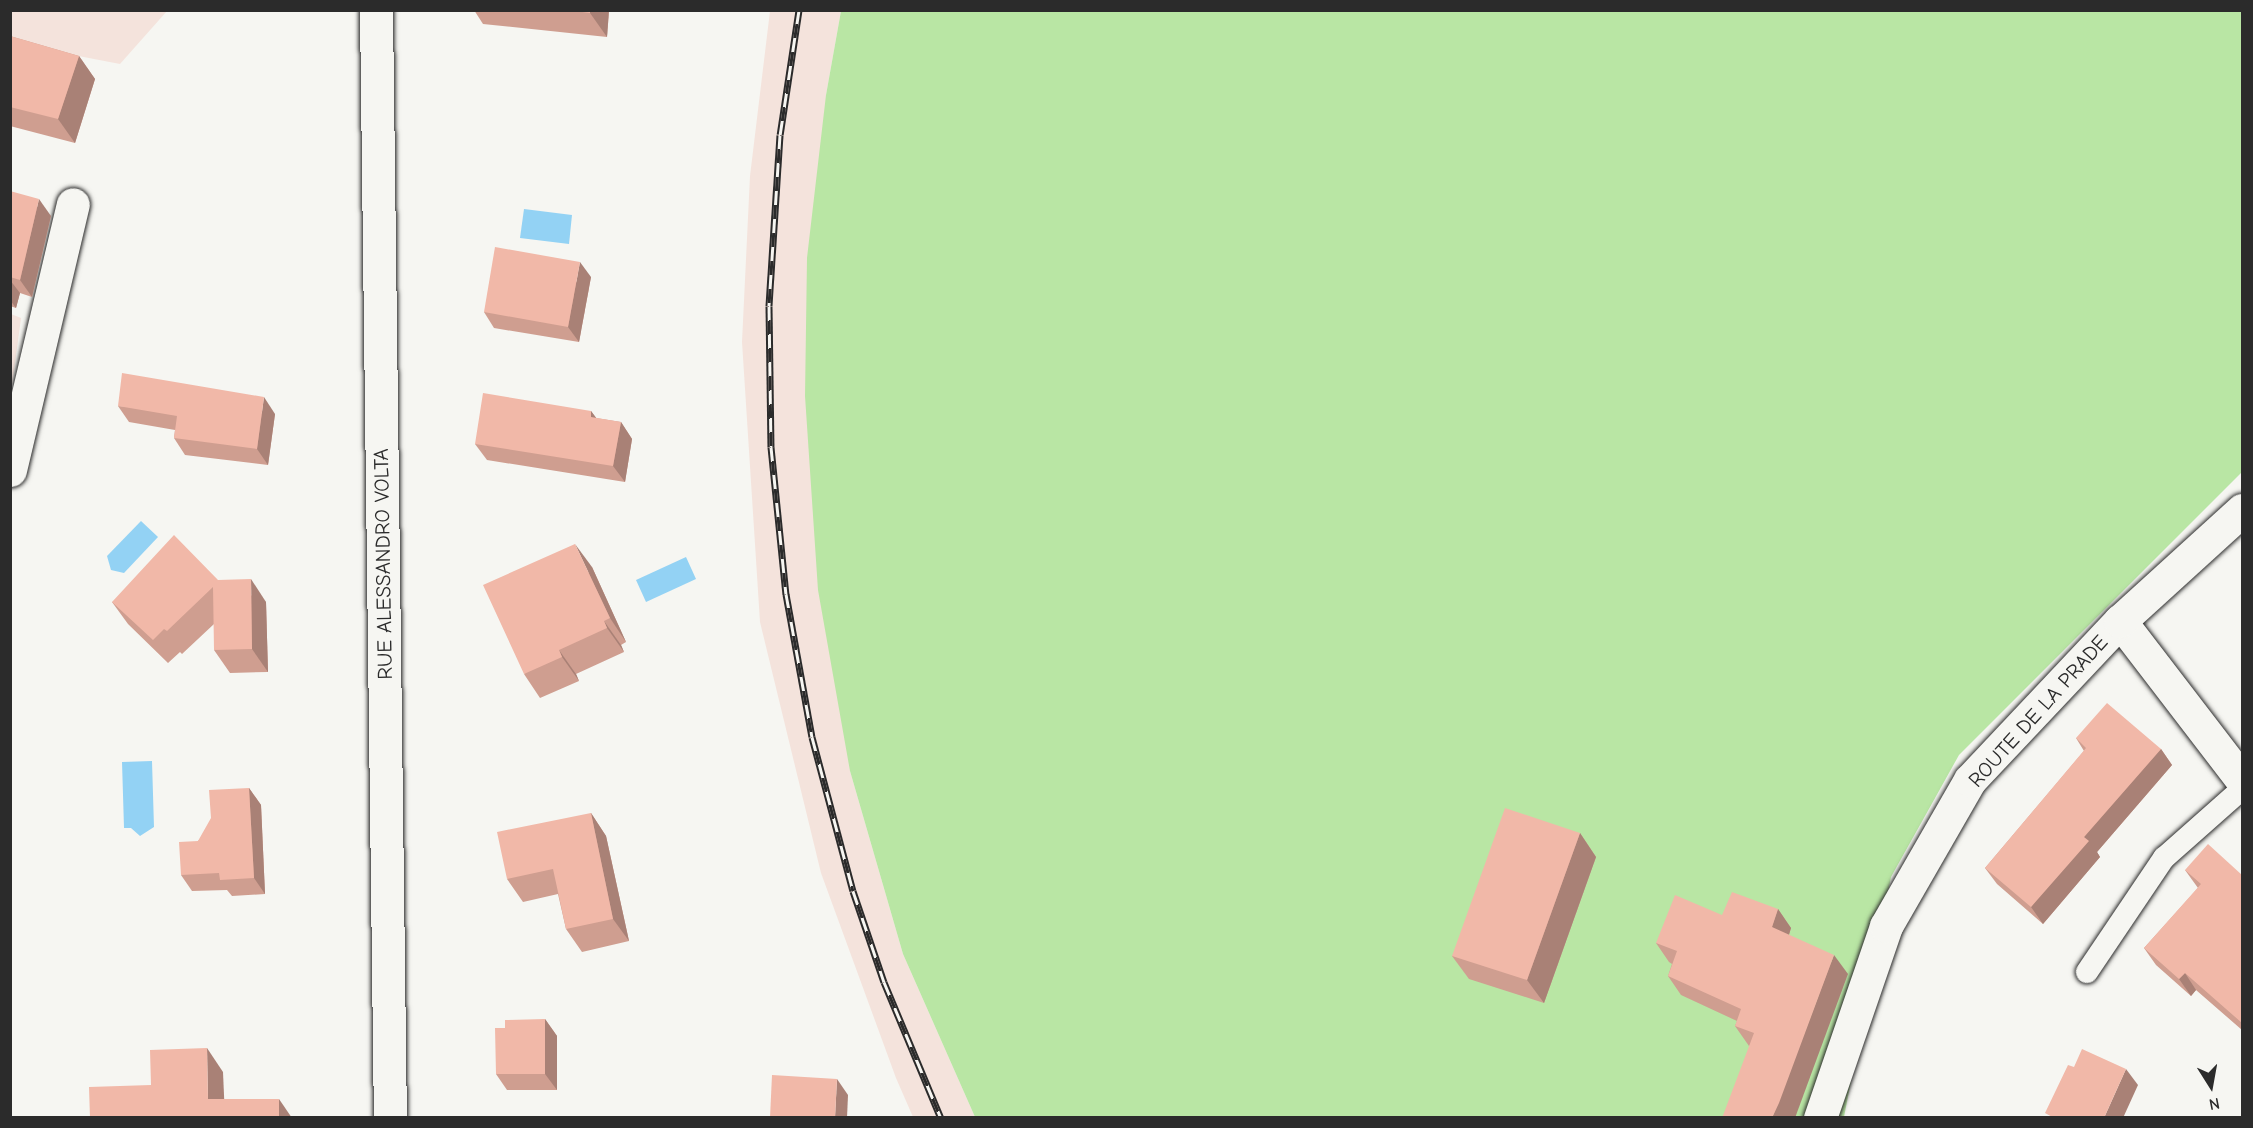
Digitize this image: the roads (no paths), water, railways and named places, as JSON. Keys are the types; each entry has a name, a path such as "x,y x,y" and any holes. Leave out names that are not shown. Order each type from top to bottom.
{"street":[{"name":"RUE ALESSANDRO VOLTA","path":"376,10 390,1118"},
{"path":"10,470 73,204"},
{"name":"ROUTE DE LA PRADE","path":"1820,1118 1886,926 1970,780 2120,621 2242,510"},
{"path":"2120,621 2242,780"}],"lane":[{"path":"2087,972 2164,858 2242,789"}],"water":[{"path":"524,209 572,215 569,244 520,238"},
{"path":"141,521 158,537 124,573 111,570 107,556"},
{"path":"686,557 696,579 646,602 636,580"},
{"path":"152,761 154,827 140,836 131,828 124,828 122,762"}],"railway":[{"path":"799,10 780,135 769,306 771,447 786,594 812,737 853,891 884,982 941,1118"}]}
